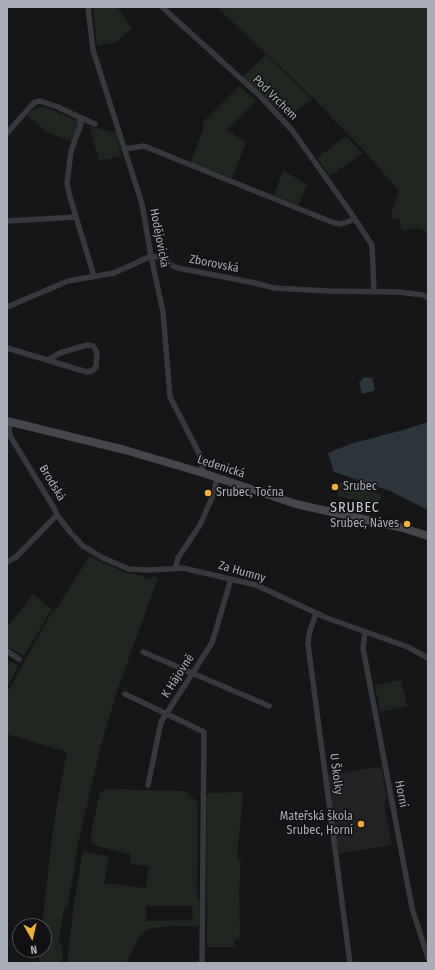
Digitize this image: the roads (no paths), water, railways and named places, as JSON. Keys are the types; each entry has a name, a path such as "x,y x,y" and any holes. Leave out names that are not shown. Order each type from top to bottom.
{"main road":[{"name":"Ledenická","path":"8,422 125,450 203,473 296,504 402,528 428,536"}],"street":[{"name":"Hodějovická","path":"88,7 92,50 142,204 151,256 164,312 170,397 200,455 203,473"},
{"name":"Pod Vrchem","path":"162,7 260,96 292,130 372,245 374,292"},
{"path":"7,133 35,102 40,101 95,124"},
{"path":"79,117 81,124 71,151 67,174 67,184 94,276"},
{"path":"124,148 144,146 334,223 341,224 355,219"},
{"path":"7,221 76,217"},
{"path":"7,307 68,281 114,273 151,256"},
{"name":"Zborovská","path":"151,256 163,258 178,268 274,288 328,291 399,292 423,295 428,298"},
{"path":"7,348 87,372 92,371 96,367 97,352 94,346 87,345 60,353 48,360"},
{"name":"Brodská","path":"7,562 16,557 57,515 51,502 10,436 8,422"},
{"path":"175,569 178,558 200,525 214,493 217,478"},
{"name":"Za Humny","path":"57,515 83,546 103,558 129,569 192,569 256,585 316,613 408,648 428,658"},
{"name":"K Hájovně","path":"148,785 161,722 212,643 231,579"},
{"name":"U Školky","path":"316,613 309,634 308,644 350,963"},
{"name":"Horní","path":"365,632 362,648 412,908 428,958"},
{"path":"7,652 19,659"},
{"path":"143,652 269,706"},
{"path":"125,694 204,732 202,963"}],"place":[{"name":"Srubec","path":"335,487"},
{"name":"Srubec, Točna","path":"208,493"},
{"name":"Srubec, Náves","path":"407,524"},
{"name":"Mateřská škola Srubec, Horní","path":"361,824"}],"district":[{"name":"SRUBEC","path":"355,508"}]}
